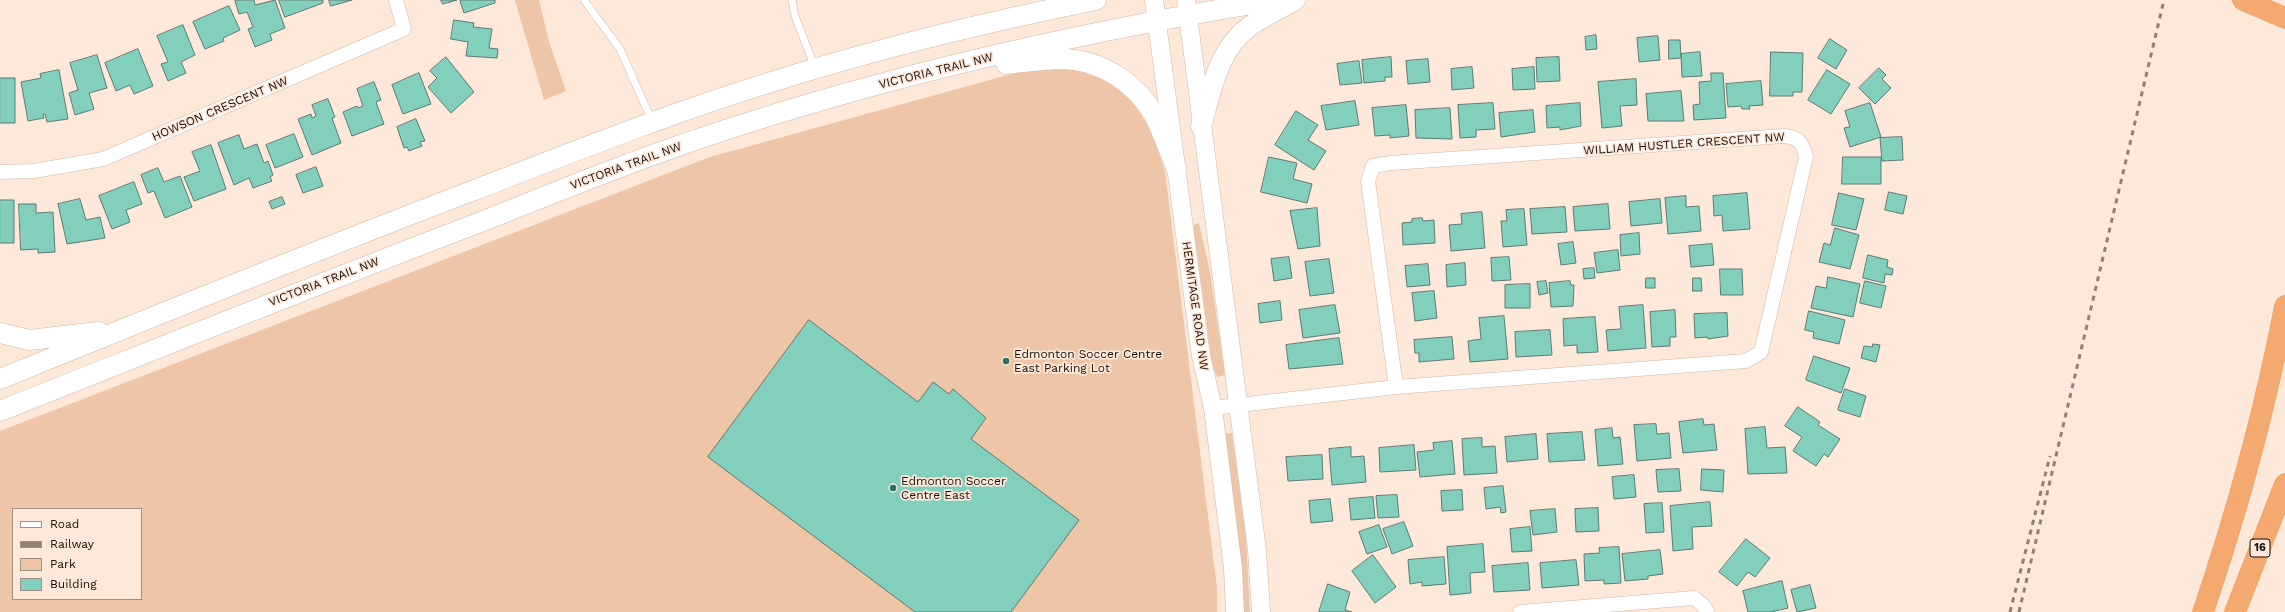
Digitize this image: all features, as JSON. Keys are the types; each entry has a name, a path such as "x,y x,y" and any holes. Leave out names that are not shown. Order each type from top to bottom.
{"highway":[{"path":"2243,0 2285,18"},
{"path":"2203,612 2230,531 2271,376 2285,306"},
{"name":"16","path":"2235,612 2285,484"}],"main road":[{"path":"1039,11 1057,0"},
{"path":"0,379 321,248 652,122 816,69 916,41 1039,11 1096,0"},
{"name":"VICTORIA TRAIL NW","path":"0,411 330,279 661,152 793,109 932,71 1157,20 1187,7 1276,0"},
{"path":"1201,126 1214,79 1227,50 1248,27 1295,0"},
{"path":"932,71 1057,60 1080,61 1095,65 1123,80 1146,102 1154,116 1176,167"},
{"path":"652,122 661,152"},
{"path":"0,333 14,337 44,339 123,329"}],"street":[{"name":"HOWSON CRESCENT NW","path":"0,172 34,171 103,159 404,29 396,0"},
{"name":"HERMITAGE ROAD NW","path":"1154,0 1201,356 1213,408 1233,568 1235,612"},
{"path":"1187,7 1201,126 1257,550 1261,612"},
{"name":"WILLIAM HUSTLER CRESCENT NW","path":"1213,408 1396,387 1746,361 1761,352 1806,157 1801,142 1793,137 1784,136 1374,166 1368,181 1396,387"},
{"path":"1520,612 1694,598 1703,605 1706,612"}],"lane":[{"path":"584,0 620,49 652,122"},
{"path":"792,0 795,16 816,69"}],"green space":[{"path":"515,0 539,0 549,42 566,91 544,100"},
{"path":"1037,67 1072,70 1096,77 1112,85 1125,95 1136,107 1145,121 1165,171 1217,588 1217,612 0,612 0,431 710,157"},
{"path":"1199,223 1210,272 1225,375 1217,377 1212,364 1193,225"},
{"path":"1232,433 1246,537 1250,612 1241,612 1224,434"}],"building":[{"path":"254,0 255,5 275,0 285,28 270,34 272,40 255,47 248,29 253,27 247,12 239,14 235,1"},
{"path":"279,0 323,0 323,3 285,17"},
{"path":"329,0 352,0 331,6"},
{"path":"441,0 457,0 443,4"},
{"path":"495,0 495,3 464,13 460,1"},
{"path":"229,6 240,30 223,38 224,41 205,49 193,22"},
{"path":"454,20 474,23 473,27 492,29 489,48 498,49 497,58 466,56 468,42 451,39"},
{"path":"183,25 195,55 181,62 186,73 168,81 161,64 168,62 157,36"},
{"path":"1596,35 1597,49 1586,50 1585,37"},
{"path":"1658,36 1660,60 1639,62 1637,38"},
{"path":"1830,39 1847,50 1836,69 1818,58"},
{"path":"1669,40 1680,40 1681,58 1669,59"},
{"path":"138,49 153,86 134,94 130,85 116,91 105,63"},
{"path":"1700,52 1702,76 1682,77 1681,54"},
{"path":"1771,52 1803,53 1802,92 1793,92 1793,96 1770,96"},
{"path":"97,55 107,88 89,93 94,109 75,115 69,93 78,90 70,63"},
{"path":"446,57 474,92 451,113 428,87 437,78 430,71"},
{"path":"1391,57 1392,77 1385,77 1385,81 1364,83 1362,60"},
{"path":"1559,57 1560,81 1537,82 1536,58"},
{"path":"1428,59 1430,82 1408,84 1406,61"},
{"path":"1359,61 1362,83 1340,85 1337,64"},
{"path":"1472,67 1474,88 1452,90 1451,69"},
{"path":"1534,67 1535,89 1513,90 1512,69"},
{"path":"1879,68 1886,75 1882,79 1891,88 1875,104 1859,88"},
{"path":"59,70 68,119 47,122 45,114 43,114 44,118 28,121 21,82 41,78 40,74"},
{"path":"1827,70 1850,84 1831,114 1808,100"},
{"path":"419,73 431,104 403,114 392,85"},
{"path":"1711,73 1723,73 1726,118 1694,120 1693,105 1700,104 1699,82 1711,81"},
{"path":"0,78 15,78 15,123 0,123"},
{"path":"1636,79 1637,105 1620,106 1622,126 1602,128 1598,82"},
{"path":"1761,81 1763,105 1749,106 1750,109 1742,109 1741,106 1728,107 1726,84"},
{"path":"374,82 381,100 376,102 384,124 352,136 343,112 357,106 358,108 363,106 357,89"},
{"path":"1681,91 1684,121 1648,121 1646,94"},
{"path":"328,99 335,117 332,118 341,143 312,155 298,119 311,114 312,118 316,116 312,105"},
{"path":"1355,101 1359,125 1326,130 1321,106"},
{"path":"1493,103 1495,129 1476,130 1476,137 1460,138 1458,105"},
{"path":"1580,103 1581,126 1560,130 1560,127 1547,128 1546,106"},
{"path":"1870,103 1881,137 1850,147 1844,128 1850,127 1845,111"},
{"path":"1406,105 1409,136 1390,138 1390,135 1375,136 1372,108"},
{"path":"1450,108 1452,139 1416,138 1415,110"},
{"path":"1533,110 1535,132 1501,137 1499,113"},
{"path":"1296,111 1318,125 1308,140 1326,151 1314,170 1275,145"},
{"path":"416,119 425,141 420,142 422,146 409,151 407,147 404,148 397,127"},
{"path":"294,134 303,157 275,168 266,145"},
{"path":"239,135 244,149 257,144 264,163 268,161 273,175 270,177 272,181 253,188 249,178 234,185 218,143"},
{"path":"1902,137 1903,160 1882,161 1880,138"},
{"path":"211,145 226,189 194,201 184,177 200,171 192,152"},
{"path":"1269,157 1297,163 1293,179 1312,184 1307,203 1261,192"},
{"path":"1843,157 1881,157 1881,184 1842,184"},
{"path":"316,167 323,186 303,193 296,175"},
{"path":"158,168 164,182 180,176 192,207 165,218 154,191 148,193 141,175"},
{"path":"134,182 142,204 126,210 130,222 112,229 99,196"},
{"path":"1889,192 1907,196 1903,214 1885,210"},
{"path":"1747,193 1750,229 1723,231 1722,215 1714,216 1713,196"},
{"path":"1839,193 1864,199 1856,230 1832,225"},
{"path":"1686,196 1686,207 1699,206 1701,231 1668,234 1665,198"},
{"path":"282,197 285,204 272,209 269,202"},
{"path":"80,199 86,220 100,217 105,238 67,244 58,204"},
{"path":"1660,199 1662,223 1631,226 1629,202"},
{"path":"0,200 14,200 14,243 0,243"},
{"path":"19,204 36,204 36,213 53,212 55,252 38,253 38,249 21,250"},
{"path":"1608,204 1610,229 1575,231 1573,207"},
{"path":"1565,207 1567,232 1532,234 1530,209"},
{"path":"1317,208 1320,246 1298,249 1290,211"},
{"path":"1524,209 1527,245 1503,247 1501,221 1507,221 1506,210"},
{"path":"1482,212 1485,248 1451,251 1449,225 1462,224 1461,214"},
{"path":"1422,218 1423,221 1434,220 1435,243 1403,245 1402,223 1412,222 1412,219"},
{"path":"1835,228 1859,235 1850,269 1819,262 1824,243 1830,245"},
{"path":"1639,233 1640,254 1621,256 1620,235"},
{"path":"1573,242 1576,263 1561,265 1558,244"},
{"path":"1712,244 1714,265 1691,267 1689,246"},
{"path":"1618,250 1620,270 1597,273 1594,253"},
{"path":"1868,255 1888,260 1887,267 1893,269 1892,275 1885,274 1884,283 1863,278"},
{"path":"1289,257 1292,278 1274,281 1271,259"},
{"path":"1509,257 1511,280 1492,281 1491,258"},
{"path":"1329,259 1334,293 1310,296 1305,262"},
{"path":"1465,263 1466,285 1447,287 1446,265"},
{"path":"1428,264 1430,285 1407,287 1405,266"},
{"path":"1594,268 1595,278 1584,279 1583,269"},
{"path":"1720,269 1742,269 1743,295 1721,295"},
{"path":"1828,277 1860,284 1853,317 1811,308 1816,286 1826,288"},
{"path":"1646,278 1655,278 1655,288 1646,288"},
{"path":"1693,278 1701,278 1702,291 1693,291"},
{"path":"1546,281 1548,293 1539,295 1537,282"},
{"path":"1570,281 1571,285 1574,285 1573,306 1551,307 1549,283"},
{"path":"1865,281 1886,286 1881,308 1860,303"},
{"path":"1530,284 1530,308 1505,308 1505,285"},
{"path":"1434,291 1437,318 1415,321 1412,293"},
{"path":"1280,301 1282,320 1260,323 1258,304"},
{"path":"1335,305 1340,333 1303,338 1299,310"},
{"path":"1643,305 1646,348 1608,351 1606,330 1621,329 1619,307"},
{"path":"1675,310 1676,337 1670,337 1670,346 1652,347 1650,312"},
{"path":"1809,311 1845,320 1839,344 1813,338 1814,332 1805,330"},
{"path":"1727,313 1728,336 1708,339 1707,337 1695,338 1694,314"},
{"path":"1504,316 1508,359 1470,362 1468,341 1481,339 1479,318"},
{"path":"1595,317 1598,352 1577,353 1577,345 1564,346 1563,319"},
{"name":"Edmonton Soccer Centre East","path":"809,320 918,402 933,382 949,394 953,389 986,418 971,439 1079,520 1011,612 915,612 708,457"},
{"path":"1550,330 1552,355 1516,357 1515,332"},
{"path":"1452,337 1454,359 1419,362 1419,353 1415,353 1414,340"},
{"path":"1339,338 1343,364 1289,369 1286,345"},
{"path":"1873,344 1880,345 1876,362 1861,358 1864,346 1872,347"},
{"path":"1814,356 1850,368 1841,393 1806,380"},
{"path":"1845,389 1866,396 1860,417 1838,410"},
{"path":"1798,407 1820,422 1818,425 1840,439 1828,457 1824,454 1816,466 1793,451 1802,437 1785,426"},
{"path":"1703,419 1704,425 1714,424 1717,450 1683,453 1679,422"},
{"path":"1656,424 1657,434 1669,433 1671,458 1637,461 1634,425"},
{"path":"1765,427 1767,448 1785,447 1787,473 1748,474 1745,429"},
{"path":"1612,428 1613,438 1620,437 1623,464 1598,466 1595,430"},
{"path":"1582,432 1585,460 1549,462 1547,434"},
{"path":"1536,434 1538,459 1507,462 1505,437"},
{"path":"1482,438 1482,447 1495,446 1497,473 1464,475 1462,439"},
{"path":"1452,441 1455,474 1420,477 1417,452 1434,450 1433,443"},
{"path":"1414,445 1416,470 1380,472 1379,448"},
{"path":"1351,447 1351,457 1364,456 1366,482 1332,485 1329,449"},
{"path":"1322,455 1323,479 1288,481 1286,457"},
{"path":"1679,469 1681,491 1658,492 1656,470"},
{"path":"1702,469 1724,470 1723,492 1701,490"},
{"path":"1634,475 1636,497 1614,499 1612,477"},
{"path":"1503,486 1506,512 1501,513 1500,507 1486,509 1484,488"},
{"path":"1462,490 1463,510 1442,511 1441,491"},
{"path":"1397,495 1399,517 1378,518 1376,496"},
{"path":"1373,497 1375,518 1351,520 1349,499"},
{"path":"1330,499 1333,521 1311,523 1309,501"},
{"path":"1710,502 1712,526 1692,527 1693,549 1673,551 1670,506"},
{"path":"1662,503 1664,532 1646,533 1644,504"},
{"path":"1598,508 1599,531 1576,532 1575,509"},
{"path":"1555,509 1557,532 1533,535 1530,511"},
{"path":"1404,522 1413,546 1392,554 1383,529"},
{"path":"1379,525 1387,547 1367,554 1359,532"},
{"path":"1530,527 1532,551 1512,552 1510,529"},
{"path":"1746,539 1770,558 1755,577 1748,572 1737,586 1719,572"},
{"path":"1483,544 1485,572 1470,573 1471,593 1450,595 1447,547"},
{"path":"1619,547 1621,583 1604,584 1604,580 1585,581 1584,554 1600,553 1599,548"},
{"path":"1660,550 1663,574 1648,576 1648,579 1625,581 1622,554"},
{"path":"1373,555 1396,587 1375,603 1352,571"},
{"path":"1444,557 1446,584 1422,586 1422,582 1410,584 1408,560"},
{"path":"1576,560 1579,585 1542,588 1540,563"},
{"path":"1528,563 1530,590 1494,592 1492,566"},
{"path":"1782,581 1788,608 1771,612 1748,612 1743,591"},
{"path":"1328,584 1350,592 1345,610 1352,612 1319,612"},
{"path":"1810,585 1816,608 1797,612 1791,590"}],"railway":[{"path":"2019,612 2164,0"},
{"path":"2010,612 2050,456"}],"place":[{"name":"Edmonton Soccer Centre East Parking Lot","path":"1006,361"},
{"name":"Edmonton Soccer Centre East","path":"893,488"}]}
